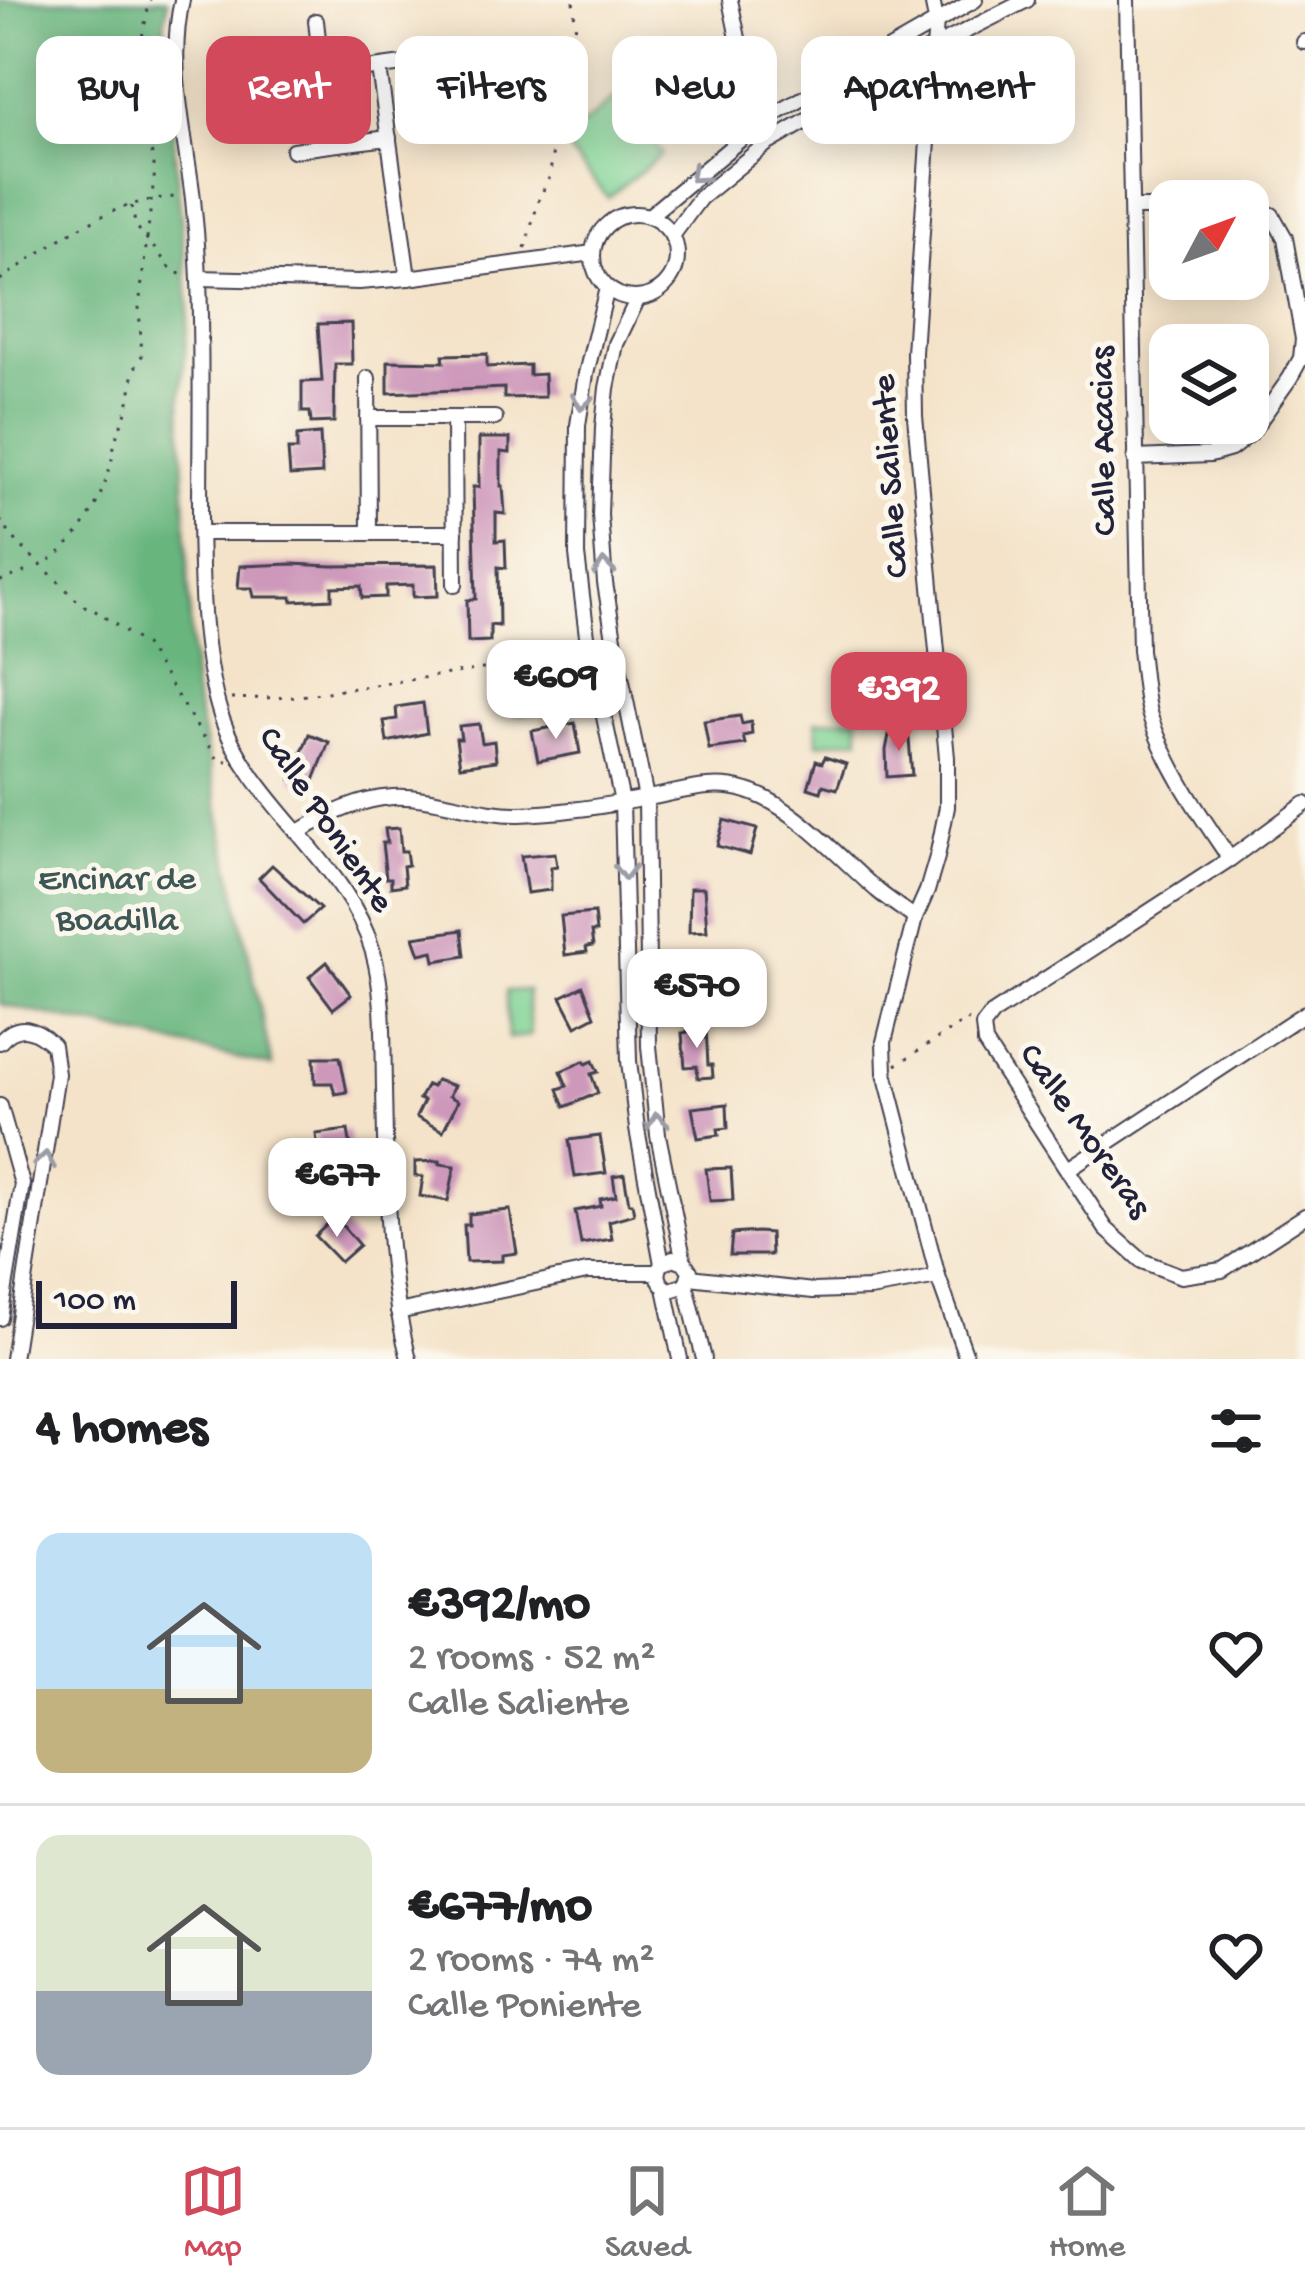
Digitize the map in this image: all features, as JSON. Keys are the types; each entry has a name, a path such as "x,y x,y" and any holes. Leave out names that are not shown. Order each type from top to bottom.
{"street":[{"name":"Calle Poniente","path":"182,0 176,25 176,71 199,278 200,533 210,671 239,757 344,890 372,949 382,1030 387,1238 409,1359"},
{"path":"730,0 738,36"},
{"name":"Calle Saliente","path":"932,0 935,36"},
{"path":"649,216 760,123 975,0"},
{"path":"956,36 1027,0"},
{"name":"Calle Acacias","path":"1127,0 1140,650 1149,713 1166,753 1230,859"},
{"path":"316,21 318,36"},
{"path":"371,69 395,66"},
{"path":"380,68 408,278"},
{"path":"672,236 700,198 801,122"},
{"path":"293,150 389,138"},
{"name":"Calle Saliente","path":"928,144 914,352 915,416 946,734 947,807 884,1042 885,1073 938,1277 967,1359"},
{"path":"1133,208 1149,208"},
{"path":"630,214 649,216 672,236 676,268 668,284 654,294 627,298 599,278 592,253 598,234 612,220 630,214"},
{"path":"1135,458 1210,455 1231,448 1250,434 1290,379 1303,339 1285,238 1269,214"},
{"path":"199,278 359,282 592,253"},
{"path":"608,288 578,425 577,555 590,653 622,802 629,1061 637,1129 680,1359"},
{"path":"638,298 616,344 608,388 600,515 608,602 646,798 649,1046 658,1135 704,1359"},
{"path":"368,378 369,533"},
{"path":"368,418 496,418"},
{"path":"454,418 455,585"},
{"path":"200,533 455,533"},
{"path":"299,832 327,815 396,797 519,814 705,786 733,787 753,792 809,830 915,918"},
{"name":"Calle Moreras","path":"1305,804 1230,859 992,1014 982,1026 985,1043 1106,1228 1142,1261 1181,1276 1222,1270 1305,1216"},
{"path":"1068,1169 1305,1013"},
{"path":"0,1042 9,1032 35,1030 53,1045 57,1074 14,1359"},
{"path":"0,1106 22,1184 0,1318"},
{"path":"10,1250 30,1254"},
{"path":"398,1312 586,1272 660,1268 673,1258 687,1275 813,1292 870,1289 938,1277"},
{"path":"665,1288 676,1290 687,1275"}],"path":[{"path":"40,566 71,544 92,511 129,402 135,364 142,356 139,308 155,170 140,47 150,0"},
{"path":"521,261 550,176 553,147 566,109 568,64 577,33 573,0"},
{"path":"0,280 91,219 152,198 193,197"},
{"path":"130,206 136,226 173,271 199,278"},
{"path":"0,520 20,549 85,609 94,610 145,645 218,760 234,762 239,757"},
{"path":"0,581 31,570"},
{"path":"217,700 293,697 590,653"},
{"path":"885,1073 966,1020 982,1026"}],"green space":[{"name":"Encinar de Boadilla","path":"0,0 168,0 165,36 36,36 36,144 175,144 189,306 181,401 193,688 272,1066 0,1004"},
{"path":"612,100 612,144 654,144 662,154 608,198 564,144 588,144 588,120"},
{"path":"580,667 588,702 517,715 510,677"},
{"path":"858,717 860,738 818,743 816,721"},
{"path":"527,990 530,1036 508,1038 506,991"}],"building":[{"path":"351,323 352,364 335,364 334,422 311,423 310,412 302,412 302,382 322,381 318,324"},
{"path":"487,354 487,367 529,365 529,375 544,374 545,397 504,398 504,388 388,393 388,361 444,362 443,355"},
{"path":"320,434 322,474 290,476 288,450 297,450 297,436"},
{"path":"479,438 510,438 510,453 501,452 505,514 496,513 496,541 505,540 506,568 498,567 499,626 490,625 490,641 468,642 467,600 476,599 473,487 479,487"},
{"path":"437,565 438,596 413,597 413,585 386,586 386,597 362,598 361,586 332,587 332,599 292,601 292,597 254,597 252,588 238,588 240,566"},
{"path":"423,703 427,733 387,742 384,721 397,719 396,707"},
{"path":"740,716 742,724 751,722 752,734 743,736 745,744 709,749 704,721"},
{"path":"575,723 580,753 538,761 532,731"},
{"path":"479,724 482,743 494,741 496,761 460,766 459,726"},
{"path":"908,728 912,775 887,777 890,730"},
{"path":"309,734 329,742 311,788 291,780"},
{"path":"825,757 846,764 837,789 808,788 816,761 822,763"},
{"path":"724,820 757,829 750,855 717,846"},
{"path":"399,828 401,852 406,851 408,865 403,866 405,885 391,887 382,843 387,843 385,829"},
{"path":"555,853 551,890 527,893 521,856"},
{"path":"272,865 320,909 303,924 259,878"},
{"path":"690,888 704,888 707,931 689,932"},
{"path":"594,913 593,946 586,947 587,952 565,955 561,916"},
{"path":"462,930 465,956 435,961 433,951 420,954 414,937"},
{"path":"703,958 721,967 710,989 693,981"},
{"path":"327,962 351,995 333,1009 309,977"},
{"path":"583,986 595,1016 576,1026 561,997"},
{"path":"706,1027 713,1077 698,1078 697,1066 685,1067 682,1033"},
{"path":"314,1057 340,1057 347,1092 335,1094 332,1083 315,1083"},
{"path":"593,1061 598,1072 591,1074 598,1093 565,1107 558,1089 567,1086 561,1071"},
{"path":"436,1080 454,1086 449,1096 458,1101 443,1131 416,1117 424,1101 419,1099"},
{"path":"727,1104 728,1128 718,1129 719,1135 698,1138 692,1108"},
{"path":"348,1130 354,1167 331,1169 327,1150 318,1150 316,1134"},
{"path":"600,1136 606,1173 575,1177 569,1140"},
{"path":"415,1162 455,1166 448,1201 420,1196 423,1177 415,1176"},
{"path":"731,1168 733,1200 710,1201 706,1169"},
{"path":"624,1174 634,1214 609,1221 612,1239 581,1244 575,1211 601,1206 600,1199 616,1196 613,1176"},
{"path":"510,1210 517,1253 502,1255 502,1261 466,1262 464,1225 469,1225 469,1214"},
{"path":"335,1217 359,1245 340,1262 315,1236"},
{"path":"770,1233 771,1255 730,1255 732,1234"}]}
